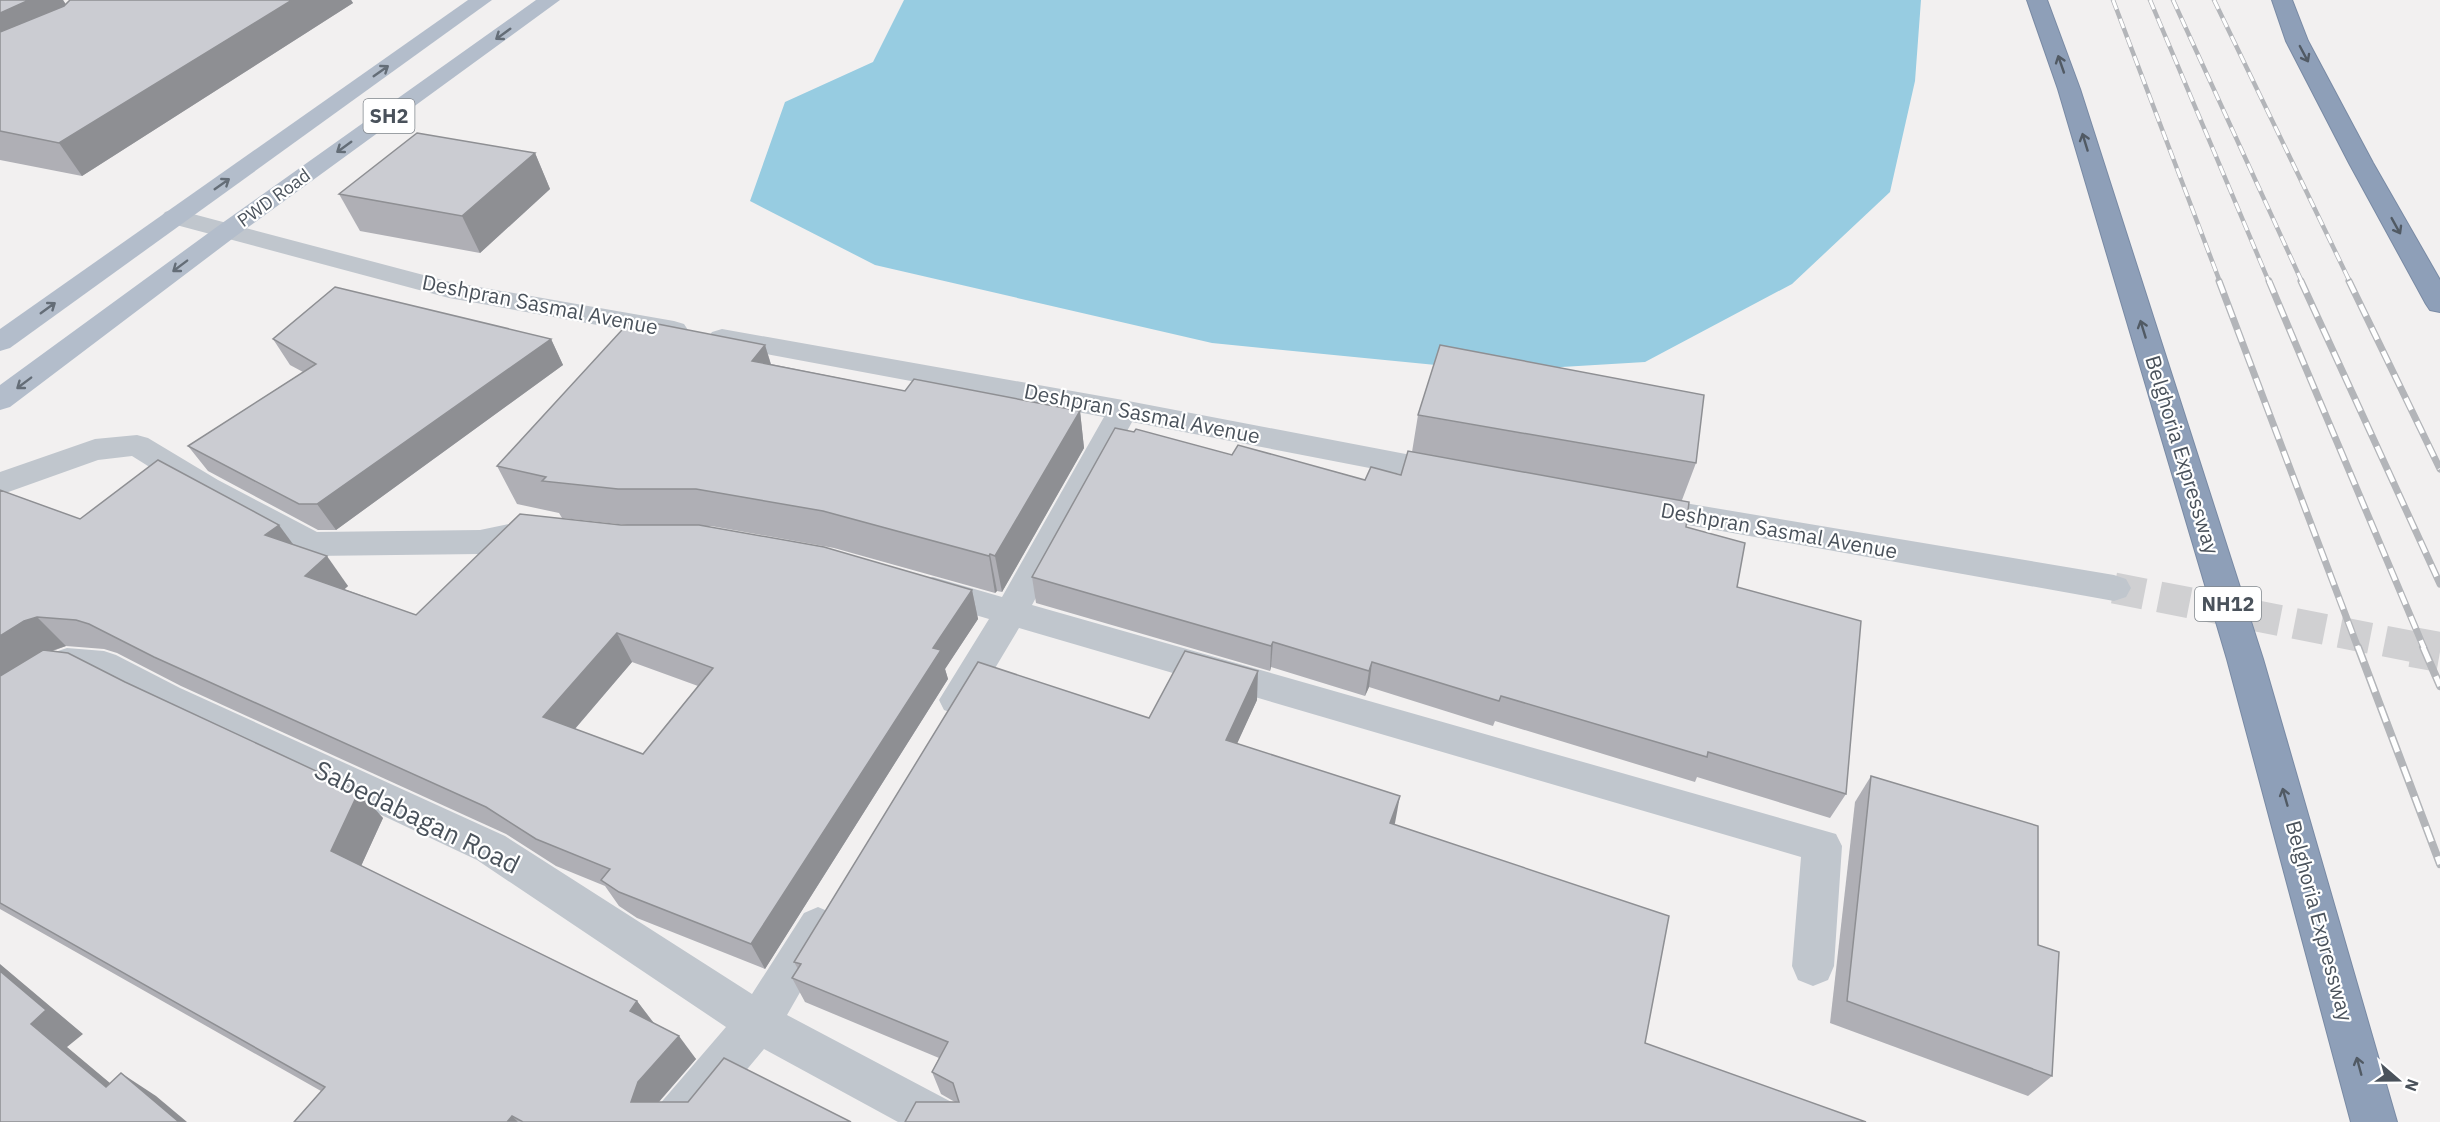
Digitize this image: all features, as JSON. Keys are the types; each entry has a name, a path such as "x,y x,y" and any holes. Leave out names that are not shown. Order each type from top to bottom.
{"highway":[{"name":"Belghoria Expressway","path":"2037,0 2069,89 2245,659 2374,1122"},
{"path":"2282,0 2296,40 2361,163 2440,304"}],"main road":[{"name":"PWD Road","path":"0,342 482,0"},
{"name":"PWD Road","path":"0,400 227,231 550,0"}],"street":[{"name":"Deshpran Sasmal Avenue","path":"174,217 449,290 1123,410 1470,476"},
{"path":"937,732 1011,612 1123,410"},
{"path":"0,484 95,450 137,445 207,488 312,544 480,542 533,529 567,533"},
{"name":"Deshpran Sasmal Avenue","path":"1621,504 2114,588"},
{"path":"901,581 1822,846 1813,966"},
{"name":"Sabedabagan Road","path":"0,704 68,662 104,665 167,698 491,848 758,1023 943,1122"},
{"path":"674,1122 758,1023 832,903"}],"water":[{"path":"904,0 1921,0 1915,81 1890,192 1792,284 1645,362 1497,371 1212,343 875,265 750,201 785,102 873,62"}],"building":[{"path":"0,0 29,0 0,13"},
{"path":"70,0 292,0 59,143 0,131 0,32 64,6"},
{"path":"417,133 535,153 462,216 339,194"},
{"path":"335,287 551,339 317,504 299,504 188,446 316,364 273,339"},
{"path":"632,319 765,345 752,361 905,391 914,379 1080,411 995,556 823,511 696,489 618,489 542,481 546,477 497,466"},
{"path":"1440,345 1704,395 1696,463 1418,415"},
{"path":"1115,428 1134,432 1136,429 1232,455 1238,445 1365,480 1371,467 1401,475 1408,451 1689,502 1686,527 1745,543 1737,587 1861,621 1846,794 1708,752 1707,757 1501,696 1499,701 1372,662 1369,671 1273,642 1271,646 1032,577"},
{"path":"158,460 279,525 265,535 327,556 305,576 416,615 520,514 621,525 699,525 824,547 972,590 933,648 941,650 751,944 619,892 601,880 610,869 536,839 486,807 154,657 89,624 76,620 37,617 24,621 0,636 0,490 80,519","holes":["617,633 713,668 643,754 543,717"]},
{"path":"43,650 68,653 359,791 331,851 637,1001 630,1011 679,1036 638,1082 631,1102 688,1102 724,1058 851,1122 523,1122 512,1116 507,1122 294,1122 325,1087 0,903 0,676"},
{"path":"1185,651 1258,671 1226,740 1400,796 1390,823 1669,916 1645,1043 1866,1122 905,1122 916,1102 959,1102 953,1083 932,1072 948,1042 792,978 801,964 794,962 978,662 1149,718"},
{"path":"1871,776 2038,826 2038,945 2059,952 2052,1076 1847,1001"},
{"path":"0,971 46,1010 31,1024 106,1087 121,1073 179,1122 0,1122"}],"tunnel":[{"path":"2114,588 2420,648"},
{"path":"2412,647 2440,652"}],"railway":[{"path":"2113,0 2220,282"},
{"path":"2150,0 2269,282"},
{"path":"2173,0 2302,282"},
{"path":"2214,0 2350,282"},
{"path":"2219,281 2358,648"},
{"path":"2269,281 2424,648"},
{"path":"2301,281 2440,584"},
{"path":"2349,281 2440,469"},
{"path":"2358,647 2440,864"},
{"path":"2423,647 2440,686"}]}
